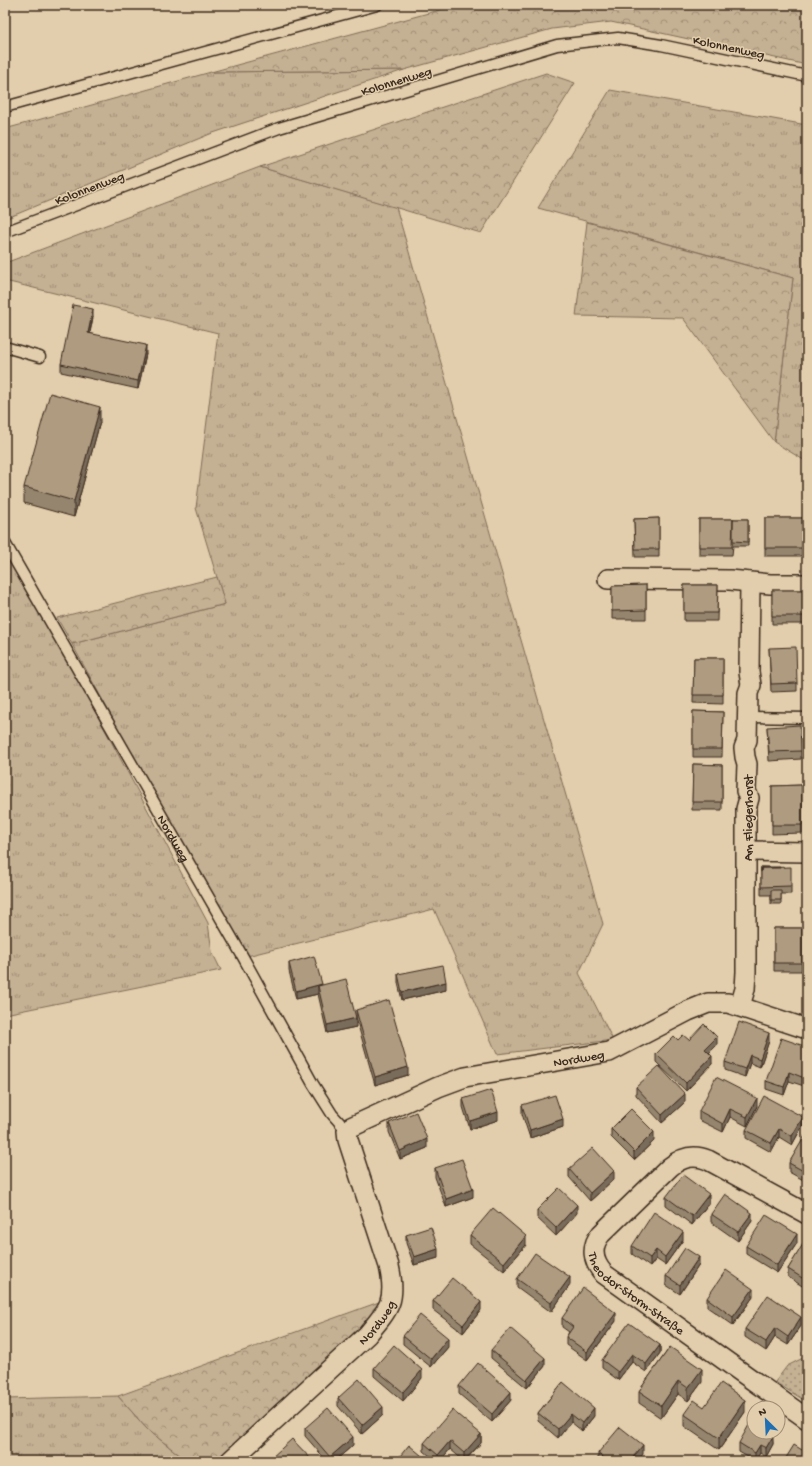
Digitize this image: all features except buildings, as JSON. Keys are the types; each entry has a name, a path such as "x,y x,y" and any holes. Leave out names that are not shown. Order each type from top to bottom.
{"street":[{"path":"608,579 730,580 807,584"},
{"name":"Am Fliegerhorst","path":"740,1006 745,990 746,972 746,809 750,798 746,791 747,764 744,748 747,740 748,693 751,686 748,672 750,582"},
{"path":"747,851 807,852"},
{"name":"Nordweg","path":"230,1461 367,1335 383,1315 392,1296 392,1278 389,1266 349,1145 347,1131 355,1124 438,1087 465,1077 605,1053 618,1048 701,1004 722,1002 740,1006 807,1029"},
{"name":"Theodor-Storm-Straße","path":"807,1214 708,1160 699,1157 689,1157 678,1161 670,1167 601,1234 596,1240 594,1253 597,1265 604,1274 807,1418"}],"lane":[{"path":"5,107 377,5"},
{"name":"Kolonnenweg","path":"5,232 279,128 557,45 618,38 661,45 807,76"},
{"path":"5,347 40,357"},
{"name":"Nordweg","path":"5,543 243,957 313,1084 332,1114 347,1131"},
{"path":"748,717 807,718"}],"green space":[{"path":"458,5 807,5 807,65 611,22 552,29 404,70 211,72"},
{"path":"404,70 210,134 5,219 5,129 211,72"},
{"path":"546,73 575,83 481,233 260,167"},
{"path":"610,90 807,125 807,462 774,442 793,278 538,208"},
{"path":"260,167 396,207 603,924 579,973 613,1040 497,1054 434,909 243,957 72,644 225,604 196,508 218,333 5,281 5,263"},
{"path":"587,222 793,278 774,442 683,318 576,316"},
{"path":"7,546 208,923 212,952 221,970 5,1014 5,547"},
{"path":"217,577 225,604 72,644 57,618"},
{"path":"393,1297 224,1461 187,1461 147,1429 118,1396"},
{"path":"807,1356 807,1402 775,1382 787,1366"},
{"path":"118,1396 147,1429 187,1461 5,1461 5,1399"}]}
